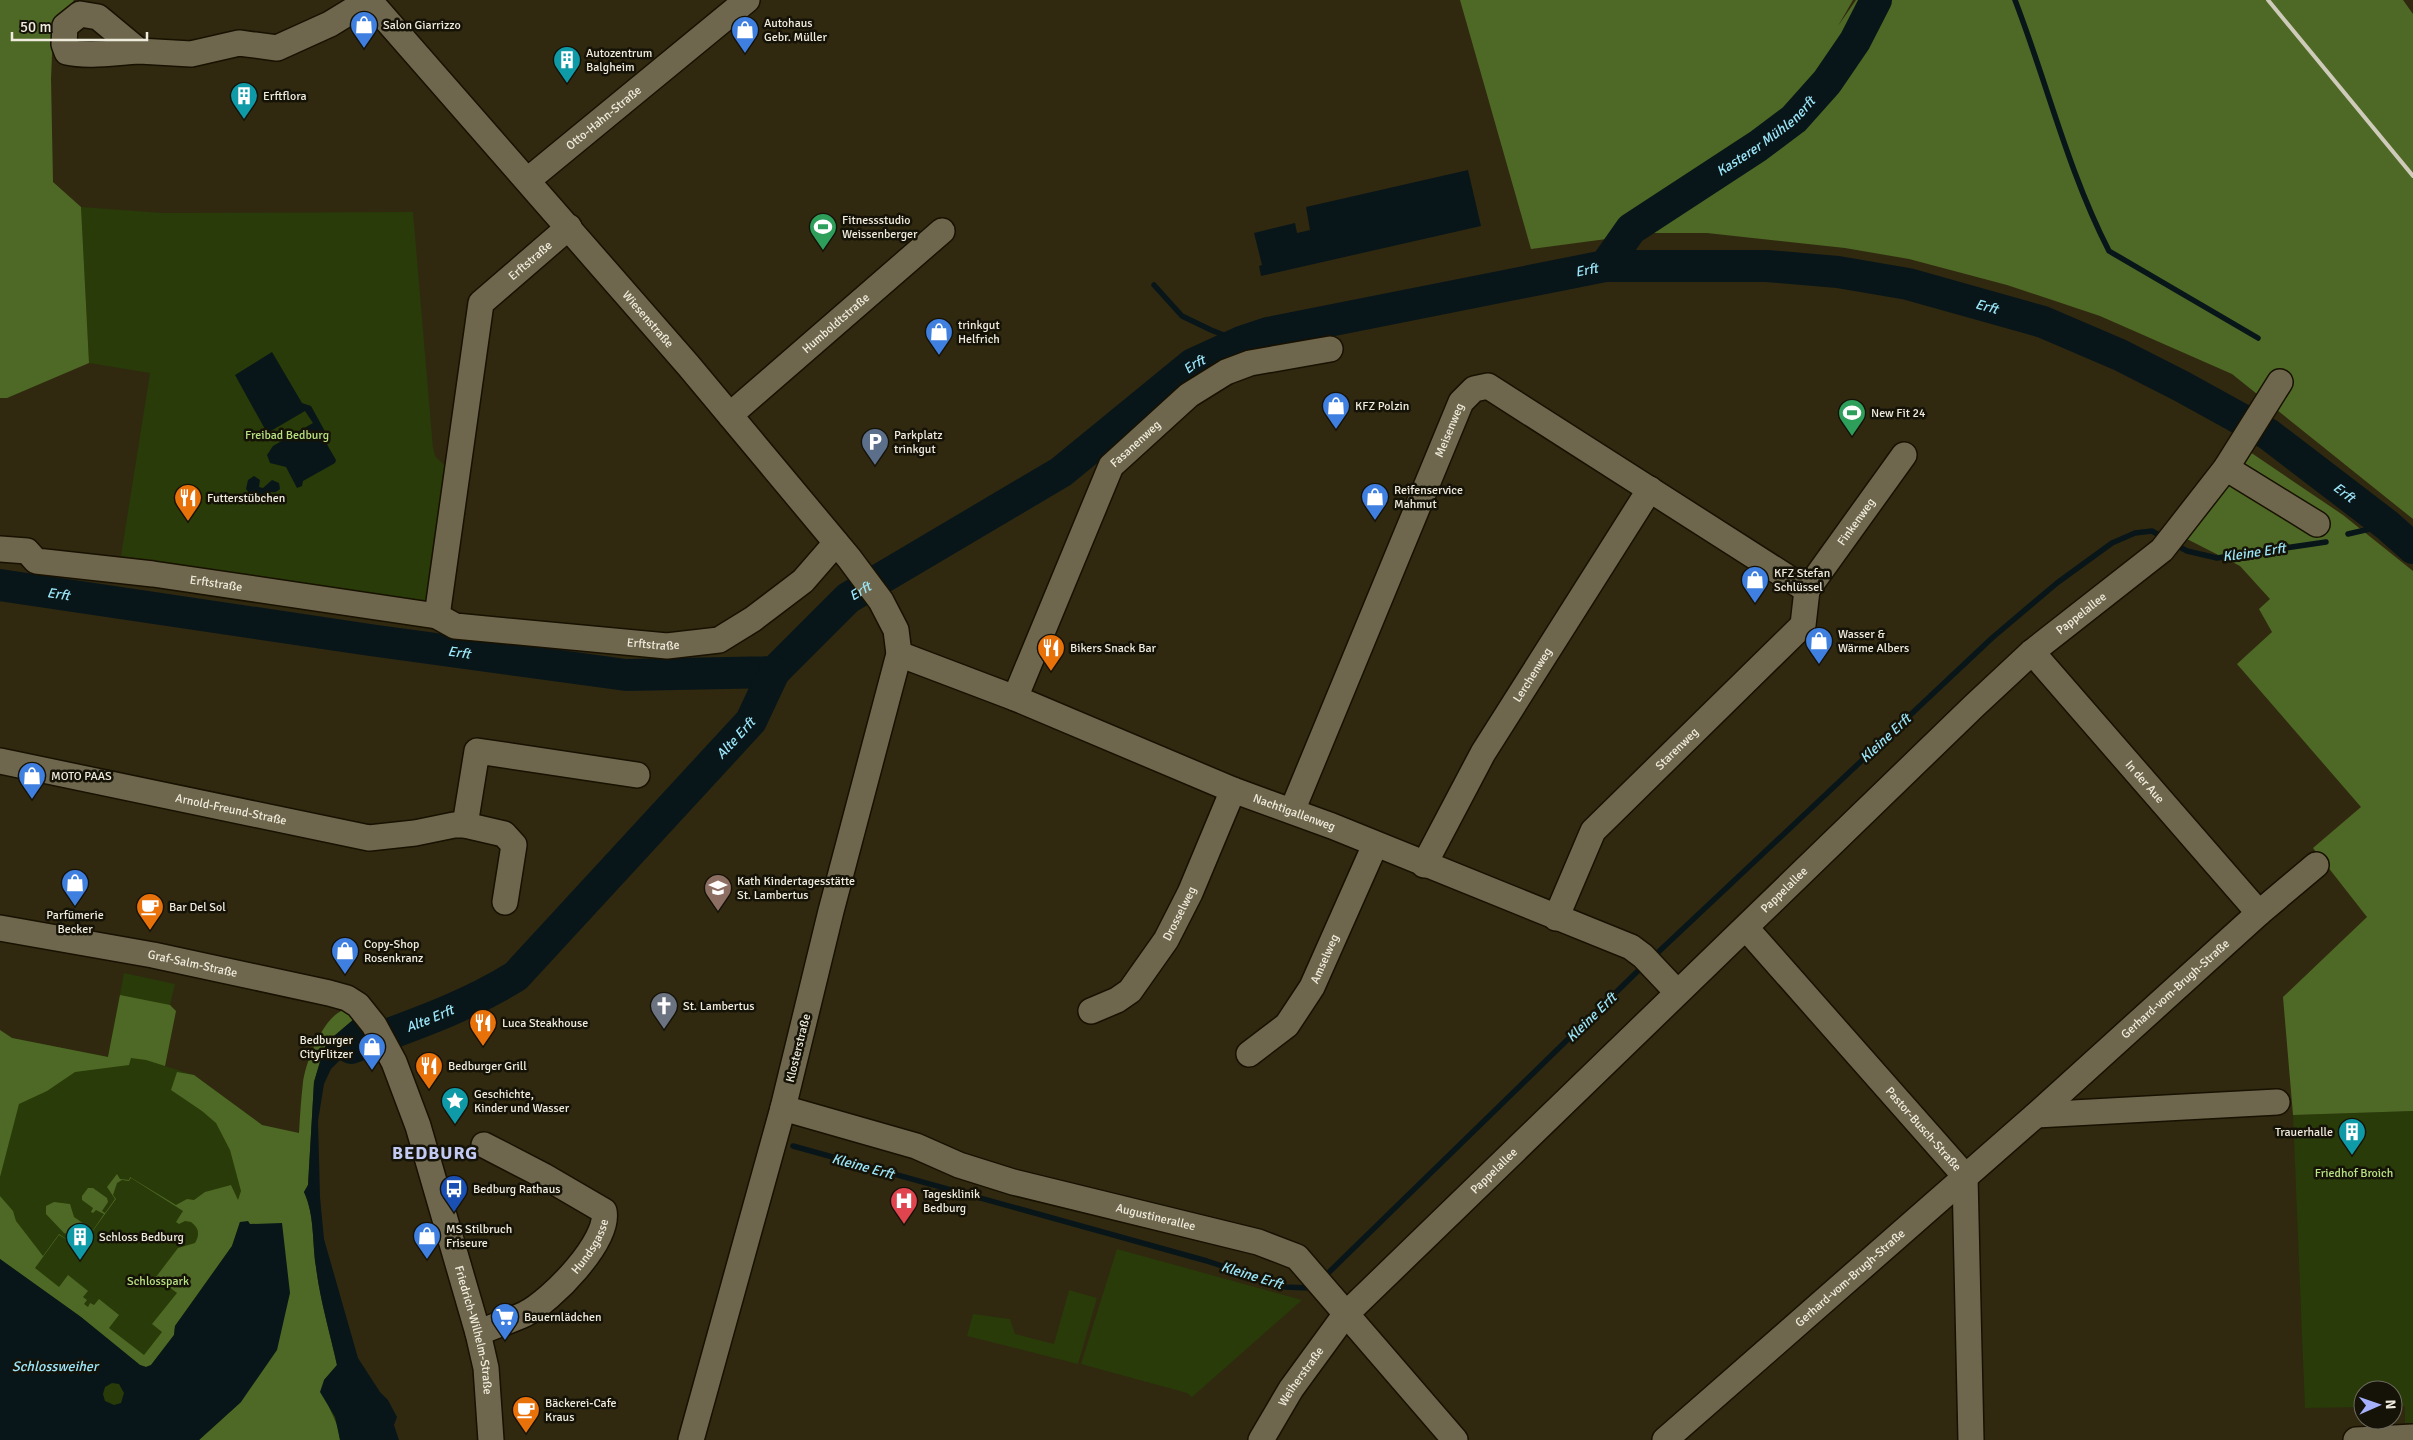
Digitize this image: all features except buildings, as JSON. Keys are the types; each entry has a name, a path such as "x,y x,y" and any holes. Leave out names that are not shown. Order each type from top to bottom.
{"street":[{"name":"Wiesenstraße","path":"369,0 569,227 843,550 881,601 896,630 898,654"},
{"path":"138,51 191,54 239,43 277,48 330,24 369,0"},
{"name":"Otto-Hahn-Straße","path":"528,180 747,0"},
{"name":"Erftstraße","path":"438,616 481,303 569,227"},
{"name":"Humboldtstraße","path":"730,415 942,231"},
{"name":"Fasanenweg","path":"1015,698 1111,466 1189,395 1226,372 1250,362 1330,349"},
{"name":"Pappelallee","path":"1345,1315 1677,992 1746,928 2032,652 2169,541 2226,468 2280,382"},
{"name":"Meisenweg","path":"1292,811 1461,402 1474,389 1488,386 1808,590"},
{"name":"Finkenweg","path":"1808,590 1904,455"},
{"path":"2226,468 2317,524"},
{"name":"Lerchenweg","path":"1424,865 1483,753 1650,489"},
{"name":"Erftstraße","path":"0,549 27,551 36,561 153,574 438,616 455,626 667,646 719,640 754,619 843,550"},
{"name":"Starenweg","path":"1556,918 1593,831 1803,624 1808,590"},
{"name":"In der Aue","path":"2032,652 2259,913"},
{"name":"Nachtigallenweg","path":"898,654 1015,698 1234,790 1292,811 1630,947 1649,963 1677,992"},
{"name":"Klosterstraße","path":"691,1440 771,1153 898,654"},
{"path":"465,825 477,751 637,775"},
{"name":"Arnold-Freund-Straße","path":"0,761 369,838 415,834 454,824 504,834 514,845 504,902"},
{"name":"Drosselweg","path":"1091,1011 1116,1000 1130,991 1166,940 1190,893 1234,790"},
{"name":"Amselweg","path":"1249,1054 1287,1025 1312,987 1375,845"},
{"name":"Gerhard-vom-Brugh-Straße","path":"1665,1440 2036,1115 2259,913 2316,865"},
{"name":"Graf-Salm-Straße","path":"0,928 153,955 329,993 347,998 358,1005 374,1025"},
{"name":"Pastor-Busch-Straße","path":"1746,928 1965,1176 1971,1440"},
{"name":"Friedrich-Wilhelm-Straße","path":"374,1025 394,1062 418,1126 478,1333 486,1368 491,1440"},
{"path":"2036,1115 2277,1102"},
{"name":"Augustinerallee","path":"780,1117 916,1146 959,1165 1013,1182 1258,1242 1297,1257 1328,1291 1345,1315 1455,1440"},
{"name":"Hundsgasse","path":"478,1333 526,1314 551,1295 576,1271 590,1252 606,1219 604,1210 484,1145"},
{"name":"Weiherstraße","path":"1261,1440 1291,1389 1345,1315"},
{"path":"2356,1440 2413,1437"}],"green space":[{"path":"0,0 74,0 53,30 51,79 53,182 81,207 89,363 7,398 0,398"},
{"path":"1460,0 1853,0 1838,26 1856,0 2403,0 2413,14 2413,519 2232,374 2100,316 2007,285 1909,259 1845,248 1707,233 1652,233 1531,249"},
{"name":"Freibad Bedburg","path":"81,207 163,213 413,212 433,448 435,456 446,467 432,604 121,556 150,373 89,363"},
{"path":"2250,452 2343,515 2413,571 2413,1111 2293,1115 2283,997 2367,917 2313,848 2361,807 2237,664 2272,632 2259,609 2270,599 2240,566 2183,537 2223,486 2238,477"},
{"name":"Schlosspark","path":"124,973 175,984 170,1005 176,1011 165,1066 194,1075 262,1125 334,1371 340,1440 0,1440 0,1030 12,1038 108,1057"},
{"path":"120,995 170,1005 176,1011 165,1066 131,1058 129,1065 75,1072 47,1091 19,1104 0,1177 0,1030 12,1038 108,1057"},
{"path":"343,1010 354,1019 327,1042 314,1082 308,1185 304,1192 312,1220 320,1292 337,1365 324,1380 329,1407 338,1427 340,1440 199,1440 241,1402 249,1224 240,1222 232,1246 175,1326 174,1335 151,1365 146,1367 140,1365 81,1317 0,1259 0,1196 13,1211 16,1221 43,1256 59,1234 69,1241 59,1235 35,1268 59,1287 68,1275 88,1291 83,1297 87,1300 84,1304 88,1307 90,1303 94,1305 99,1299 119,1315 109,1328 144,1355 162,1332 152,1324 177,1293 156,1277 178,1248 195,1243 198,1237 196,1227 191,1222 185,1221 179,1224 176,1222 183,1211 131,1178 129,1181 122,1180 117,1183 113,1195 116,1199 92,1232 81,1225 73,1236 64,1233 46,1214 46,1206 54,1202 70,1204 74,1217 93,1230 104,1214 96,1210 93,1213 91,1212 93,1208 82,1200 82,1196 88,1188 93,1188 107,1198 108,1202 102,1211 105,1213 115,1199 107,1187 117,1174 120,1179 129,1180 130,1177 176,1205 187,1199 194,1200 205,1192 231,1185 238,1200 241,1191 230,1150 216,1123 171,1090 177,1072 194,1075 262,1125 299,1133 303,1082 308,1063 322,1031"},
{"name":"Friedhof Broich","path":"2413,1111 2413,1423 2405,1423 2403,1380 2353,1380 2353,1407 2305,1408 2293,1115"},
{"path":"1117,1249 1302,1300 1192,1397 1187,1393 1081,1364"},
{"path":"1069,1290 1097,1298 1078,1364 967,1336 973,1314 1010,1319 1015,1334 1054,1344"}],"water":[{"path":"1468,170 1481,226 1261,276 1259,266 1262,265 1254,233 1295,223 1297,233 1310,230 1306,207"},
{"path":"272,352 302,403 311,406 327,435 325,441 336,460 335,463 303,481 302,486 297,488 286,467 270,463 267,455 273,446 313,423 305,411 269,432 266,431 235,375"},
{"path":"254,476 260,480 259,487 263,488 272,480 279,483 280,489 265,493 260,499 254,499 246,489 248,480"},
{"path":"354,1019 373,1048 344,1056 331,1069 324,1084 318,1121 320,1197 324,1239 358,1358 380,1392 388,1400 397,1417 394,1425 399,1440 340,1440 335,1417 320,1392 324,1380 337,1365 320,1292 312,1220 304,1192 308,1185 314,1082 327,1042"},
{"name":"Schlossweiher","path":"248,1221 250,1224 282,1223 290,1293 277,1350 241,1402 199,1440 0,1440 0,1259 81,1317 140,1365 146,1367 151,1365 174,1335 175,1326 232,1246 240,1222","holes":["112,1383 119,1384 124,1393 121,1403 114,1405 105,1401 103,1394 105,1387"]}],"waterway":[{"name":"Kasterer Mühlenerft","path":"1605,266 1631,229 1758,146 1794,119 1827,82 1855,41 1876,0"},
{"path":"2015,0 2070,158 2109,251 2258,338"},
{"name":"Erft","path":"0,585 370,640 626,675 774,672 848,598 1061,472 1193,364 1241,342 1268,333 1605,266 1767,266 1838,272 1908,284 2043,322 2120,355 2268,434 2387,525 2413,548"},
{"path":"1154,285 1182,316 1241,342"},
{"name":"Kleine Erft","path":"2348,534 2387,525"},
{"name":"Kleine Erft","path":"1652,958 1992,638 2057,583 2112,543 2135,533 2152,531 2164,538"},
{"name":"Kleine Erft","path":"2174,544 2187,551 2217,558 2326,542"},
{"name":"Alte Erft","path":"351,1048 477,998 516,976 751,721 774,672"},
{"name":"Kleine Erft","path":"1322,1279 1643,966"},
{"name":"Kleine Erft","path":"793,1146 1207,1261 1285,1287 1310,1288 1313,1286"}],"railway":[{"path":"2268,0 2413,176"}],"place":[{"name":"Salon Giarrizzo","path":"364,49"},
{"name":"Autohaus Gebr. Müller","path":"745,54"},
{"name":"Autozentrum Balgheim","path":"567,84"},
{"name":"Erftflora","path":"244,120"},
{"name":"Fitnessstudio Weissenberger","path":"823,251"},
{"name":"trinkgut Helfrich","path":"939,356"},
{"name":"KFZ Polzin","path":"1336,430"},
{"name":"New Fit 24","path":"1852,437"},
{"name":"Parkplatz trinkgut","path":"875,466"},
{"name":"Reifenservice Mahmut","path":"1375,521"},
{"name":"Futterstübchen","path":"188,522"},
{"name":"KFZ Stefan Schlüssel","path":"1755,604"},
{"name":"Wasser & Wärme Albers","path":"1819,665"},
{"name":"Bikers Snack Bar","path":"1051,672"},
{"name":"MOTO PAAS","path":"32,800"},
{"name":"Parfümerie Becker","path":"75,907"},
{"name":"Kath Kindertagesstätte St. Lambertus","path":"718,912"},
{"name":"Bar Del Sol","path":"150,931"},
{"name":"Copy-Shop Rosenkranz","path":"345,975"},
{"name":"St. Lambertus","path":"664,1030"},
{"name":"Luca Steakhouse","path":"483,1047"},
{"name":"Bedburger CityFlitzer","path":"372,1071"},
{"name":"Bedburger Grill","path":"429,1090"},
{"name":"Geschichte, Kinder und Wasser","path":"455,1125"},
{"name":"Trauerhalle","path":"2352,1156"},
{"name":"Bedburg Rathaus","path":"454,1213"},
{"name":"Tagesklinik Bedburg","path":"904,1225"},
{"name":"MS Stilbruch Friseure","path":"427,1260"},
{"name":"Schloss Bedburg","path":"80,1261"},
{"name":"Bauernlädchen","path":"505,1341"},
{"name":"Bäckerei-Cafe Kraus","path":"526,1434"}],"district":[{"name":"BEDBURG","path":"435,1153"}]}
